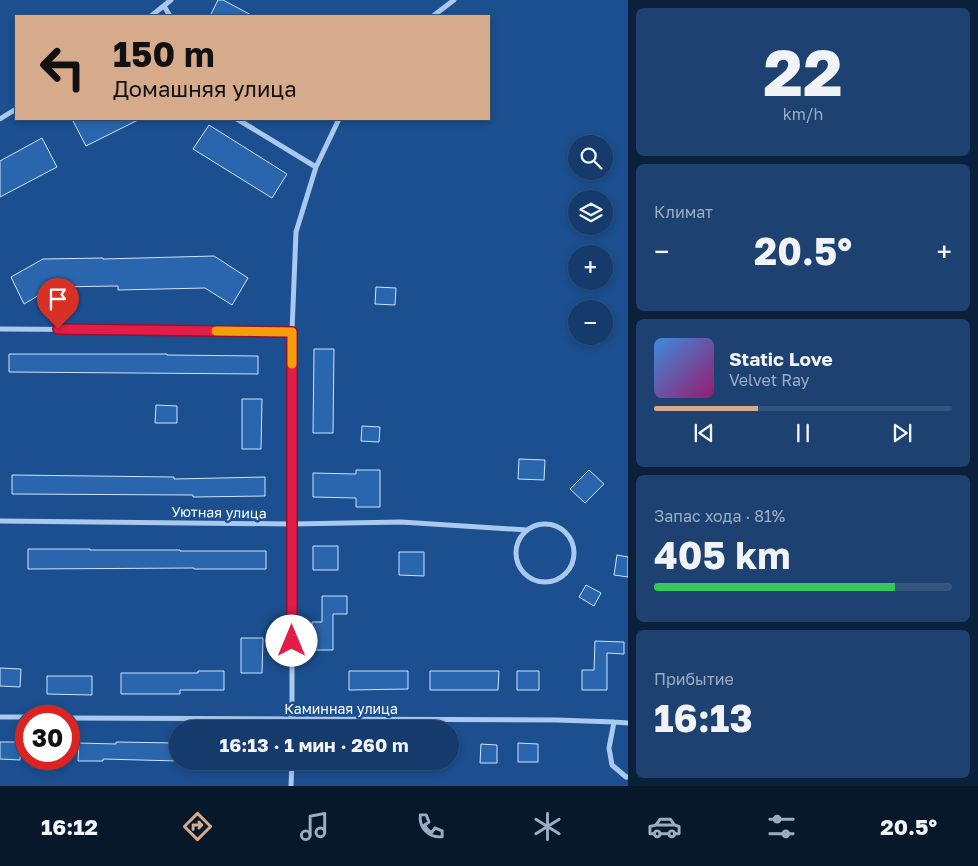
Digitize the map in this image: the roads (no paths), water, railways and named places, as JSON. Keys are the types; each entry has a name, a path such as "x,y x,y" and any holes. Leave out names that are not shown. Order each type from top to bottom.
{"street":[{"path":"152,15 171,0"},
{"path":"434,15 454,0"},
{"path":"164,6 169,15"},
{"path":"0,119 15,110"},
{"path":"239,120 316,167"},
{"path":"292,719 292,332 296,232 316,167 339,120"},
{"path":"0,329 292,332"},
{"name":"Уютная улица","path":"0,521 292,524 401,522 527,530"},
{"path":"551,524 565,532 574,547 574,555 569,571 563,577 547,583 539,582 531,579 519,568 515,551 517,543 527,530 534,526 551,524"},
{"path":"0,717 15,717"},
{"name":"Каминная улица","path":"80,718 556,720 628,723"},
{"path":"614,722 609,748 612,765 628,777"},
{"path":"291,786 292,770"}]}
